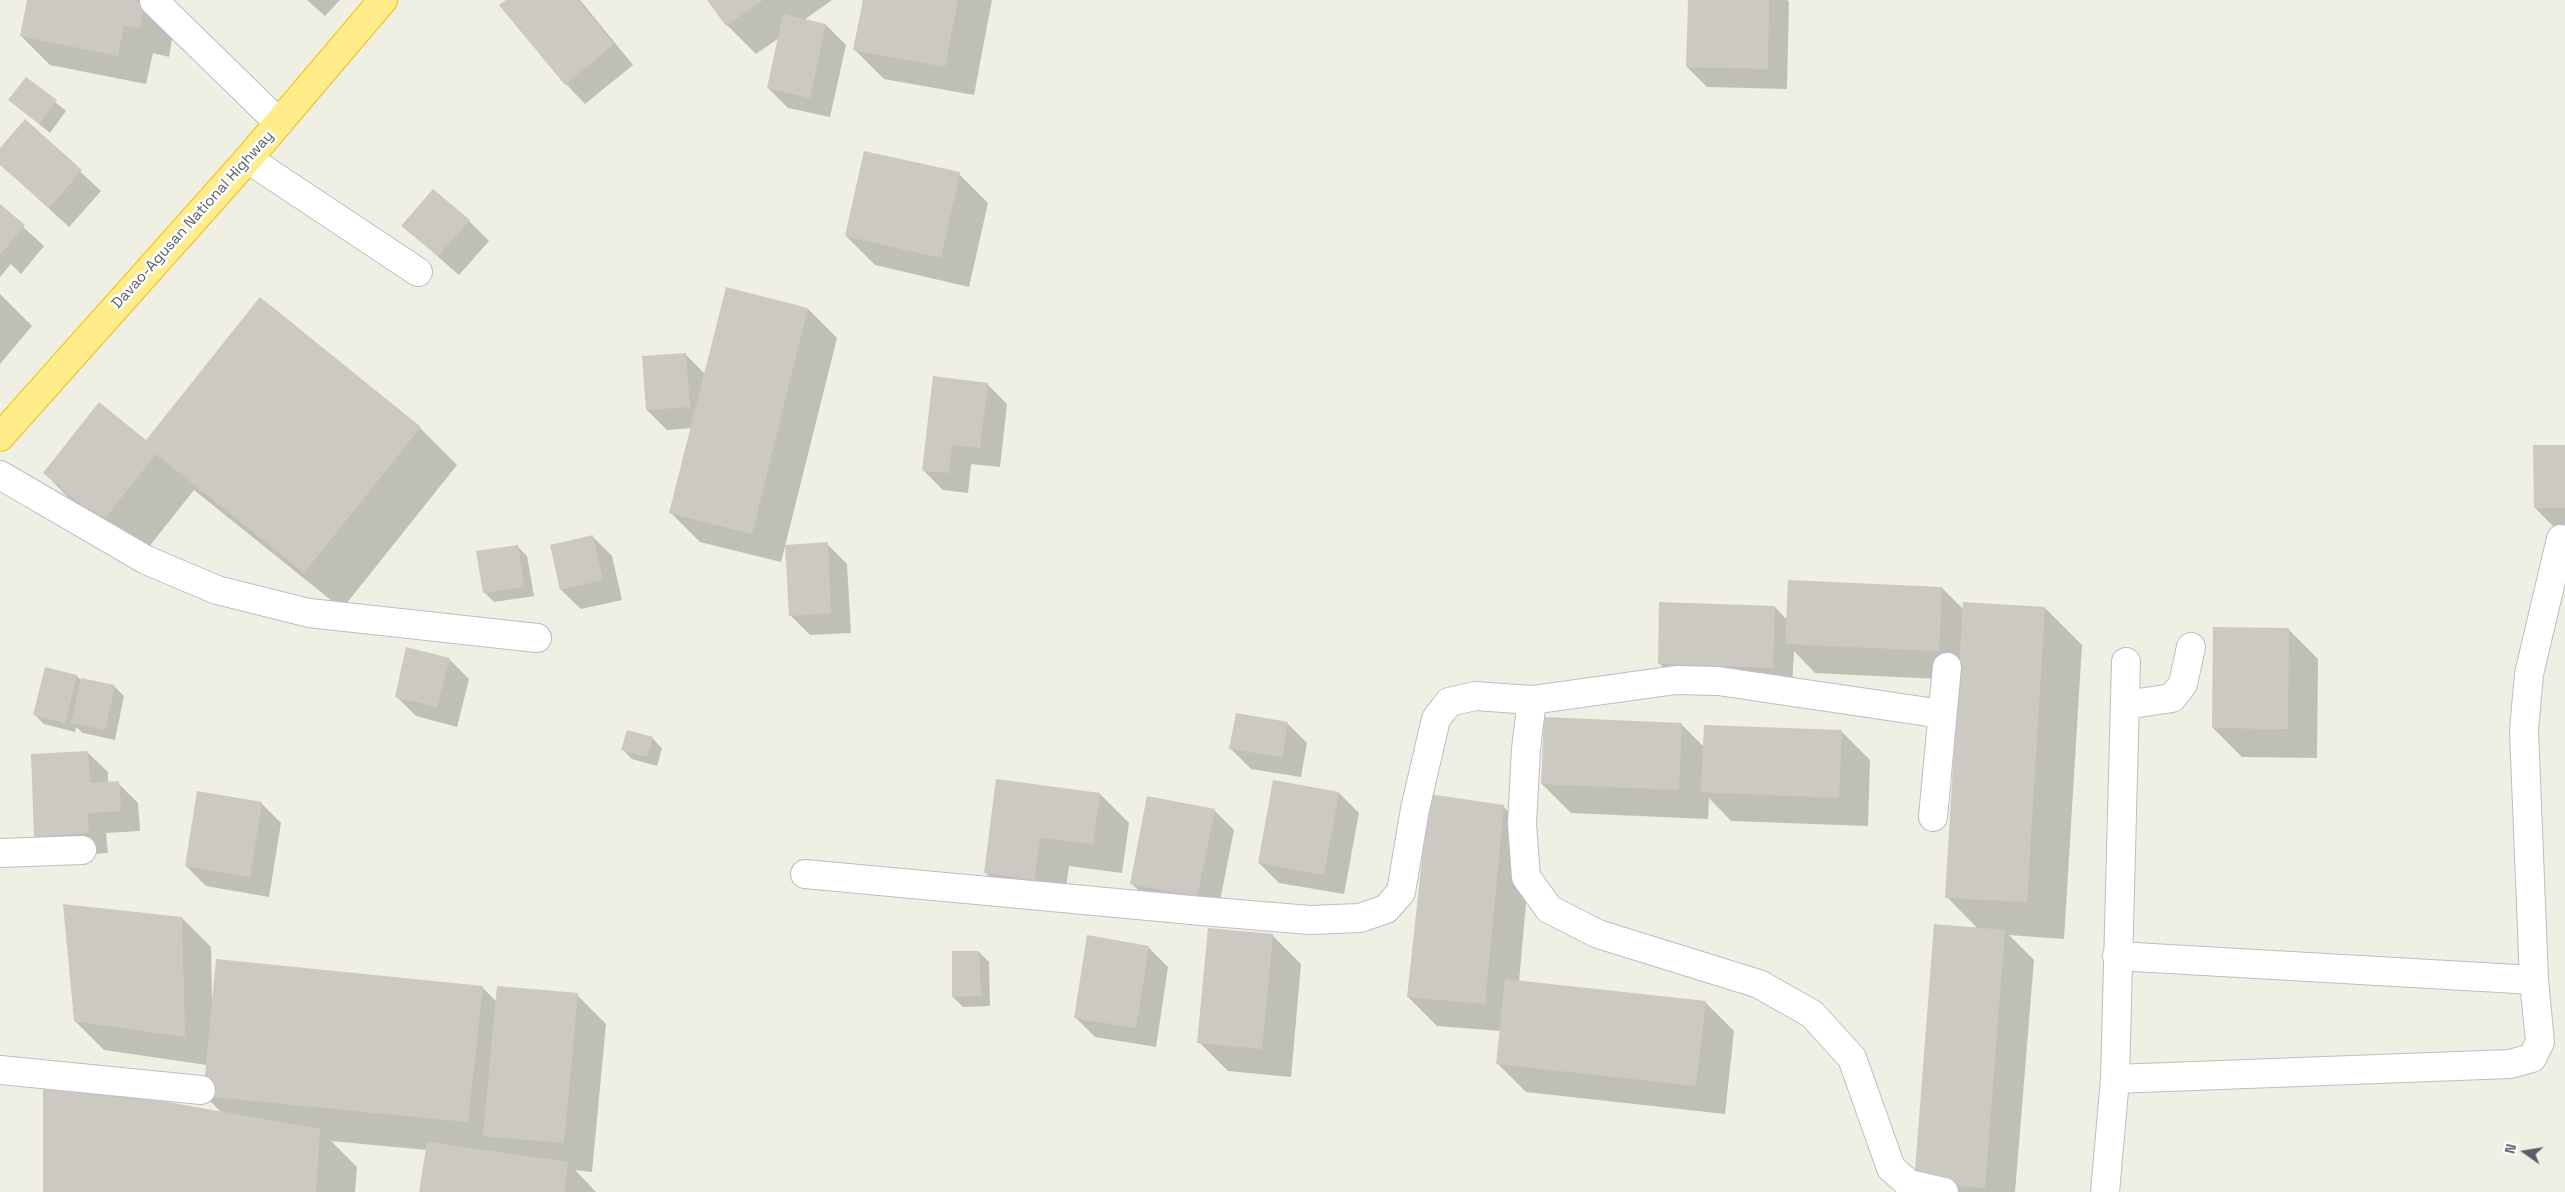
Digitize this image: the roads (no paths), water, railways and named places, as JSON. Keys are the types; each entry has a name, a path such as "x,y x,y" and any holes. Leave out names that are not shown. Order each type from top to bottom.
{"highway":[{"name":"Davao-Agusan National Highway","path":"0,438 248,159 383,0"}],"street":[{"path":"154,1 279,123"},
{"path":"248,159 418,272"},
{"path":"0,475 146,560 217,590 309,613 537,638"},
{"path":"2115,1079 2510,1064 2532,1058 2540,1042 2534,980 2524,730 2529,674 2561,539"},
{"path":"2125,705 2172,698 2183,684 2192,647"},
{"path":"2105,1192 2115,1079 2126,662"},
{"path":"1933,818 1947,667"},
{"path":"805,874 1310,920 1360,918 1386,909 1401,892 1415,809 1436,719 1449,702 1475,696 1532,700 1676,680 1718,681 1942,714"},
{"path":"1532,700 1526,749 1522,824 1525,868 1526,877 1549,909 1598,934 1759,984 1812,1014 1852,1058 1891,1168 1909,1184 1944,1192"},
{"path":"0,853 82,850"},
{"path":"2117,956 2534,980"},
{"path":"0,1070 201,1090"}]}
